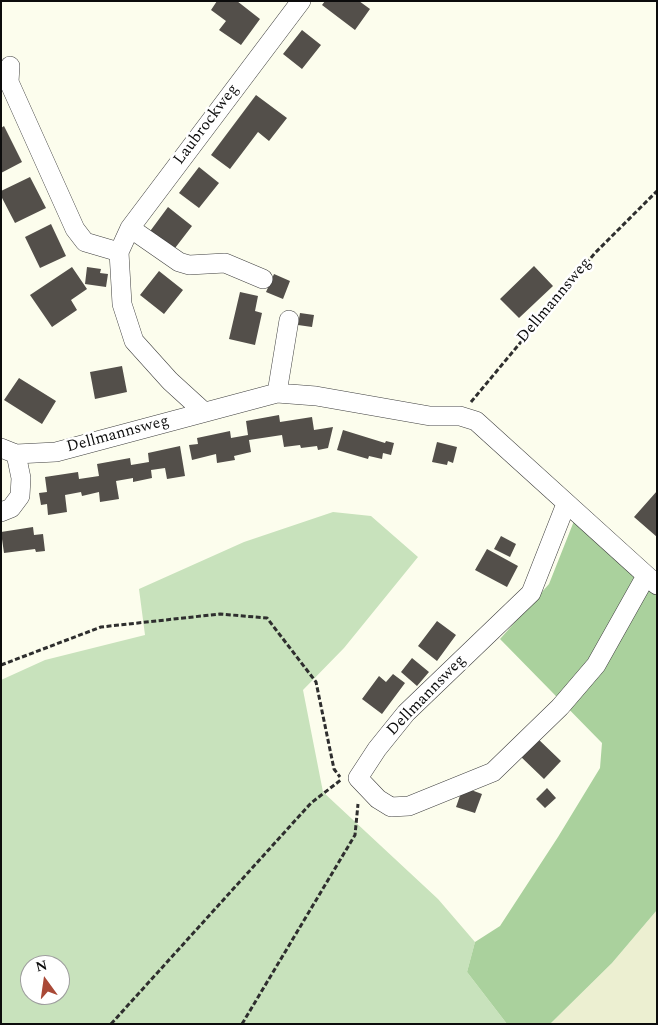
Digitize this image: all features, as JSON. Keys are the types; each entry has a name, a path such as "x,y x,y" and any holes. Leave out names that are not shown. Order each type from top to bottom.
{"street":[{"name":"Laubrockweg","path":"204,412 170,380 134,341 122,304 120,252 130,228 301,1"},
{"path":"10,66 9,82 75,229 85,242 120,252"},
{"path":"130,228 179,262 189,265 224,263 263,279"},
{"path":"277,393 289,320"},
{"name":"Dellmannsweg","path":"1,512 11,508 20,496 22,478 9,451 56,452 277,393 316,396 430,416 460,416 476,421 651,580 596,665 560,707 493,772 409,806 391,807 350,778 406,713 531,593 566,504"}],"path":[{"name":"Dellmannsweg","path":"460,416 595,254 657,191"},
{"path":"1,665 101,627 220,614 267,618 316,682 334,770 350,778"},
{"path":"111,1024 311,803 350,778"},
{"path":"242,1024 355,835 359,818 350,778"}],"green space":[{"path":"333,512 371,516 418,557 344,648 303,690 323,792 438,899 475,942 467,972 507,1024 1,1024 1,680 45,660 145,635 139,589 244,542"},
{"path":"576,516 657,590 657,910 612,963 550,1024 507,1024 467,972 475,942 500,926 558,837 600,768 602,743 500,639 549,584"},
{"path":"657,910 657,1024 550,1024 612,963"}],"building":[{"path":"217,1 237,1 260,19 241,45 219,30 226,21 211,10"},
{"path":"325,1 359,1 370,9 355,30 322,5"},
{"path":"302,30 321,45 302,69 283,54"},
{"path":"256,95 287,118 269,141 258,132 230,169 211,155"},
{"path":"4,126 22,162 1,173 1,128"},
{"path":"199,167 219,183 199,208 179,193"},
{"path":"30,177 46,208 15,223 1,196 1,191"},
{"path":"168,207 192,226 172,252 148,234"},
{"path":"51,224 66,256 40,268 25,237"},
{"path":"534,266 553,286 519,318 500,299"},
{"path":"72,267 87,289 71,300 77,310 52,327 30,295"},
{"path":"87,267 101,269 100,273 108,274 106,287 85,284"},
{"path":"159,271 183,290 164,314 140,295"},
{"path":"274,274 290,281 283,299 266,292"},
{"path":"240,292 258,296 255,311 262,313 255,345 229,339"},
{"path":"300,313 314,315 312,327 298,325"},
{"path":"122,366 127,392 95,399 90,372"},
{"path":"19,378 56,401 42,424 4,400"},
{"path":"279,415 280,422 312,417 314,430 333,427 328,448 318,450 317,446 301,448 300,445 284,447 282,435 249,440 251,452 234,456 235,460 217,463 216,454 192,460 189,445 198,444 197,438 230,431 231,438 248,435 246,421"},
{"path":"343,430 385,443 386,441 394,443 391,455 383,453 382,459 369,456 368,459 337,450"},
{"path":"437,442 457,447 453,463 448,461 447,465 432,462"},
{"path":"180,446 185,476 167,479 165,468 151,470 152,478 133,482 133,478 116,481 119,499 100,502 99,492 82,496 81,492 65,495 67,512 48,515 47,504 41,505 39,493 47,492 45,477 78,472 79,479 99,476 97,464 130,458 131,465 149,462 148,453"},
{"path":"657,491 657,537 634,517"},
{"path":"33,527 34,535 43,534 45,551 36,552 35,549 4,553 1,532"},
{"path":"501,536 516,544 510,557 494,549"},
{"path":"487,549 518,566 507,587 475,570"},
{"path":"437,621 456,635 437,661 418,646"},
{"path":"412,658 429,672 417,686 401,672"},
{"path":"393,674 405,683 382,714 362,699 379,676 386,682"},
{"path":"536,737 561,761 544,779 519,755"},
{"path":"463,787 482,794 475,813 456,807"},
{"path":"547,788 556,798 545,808 536,799"}]}
